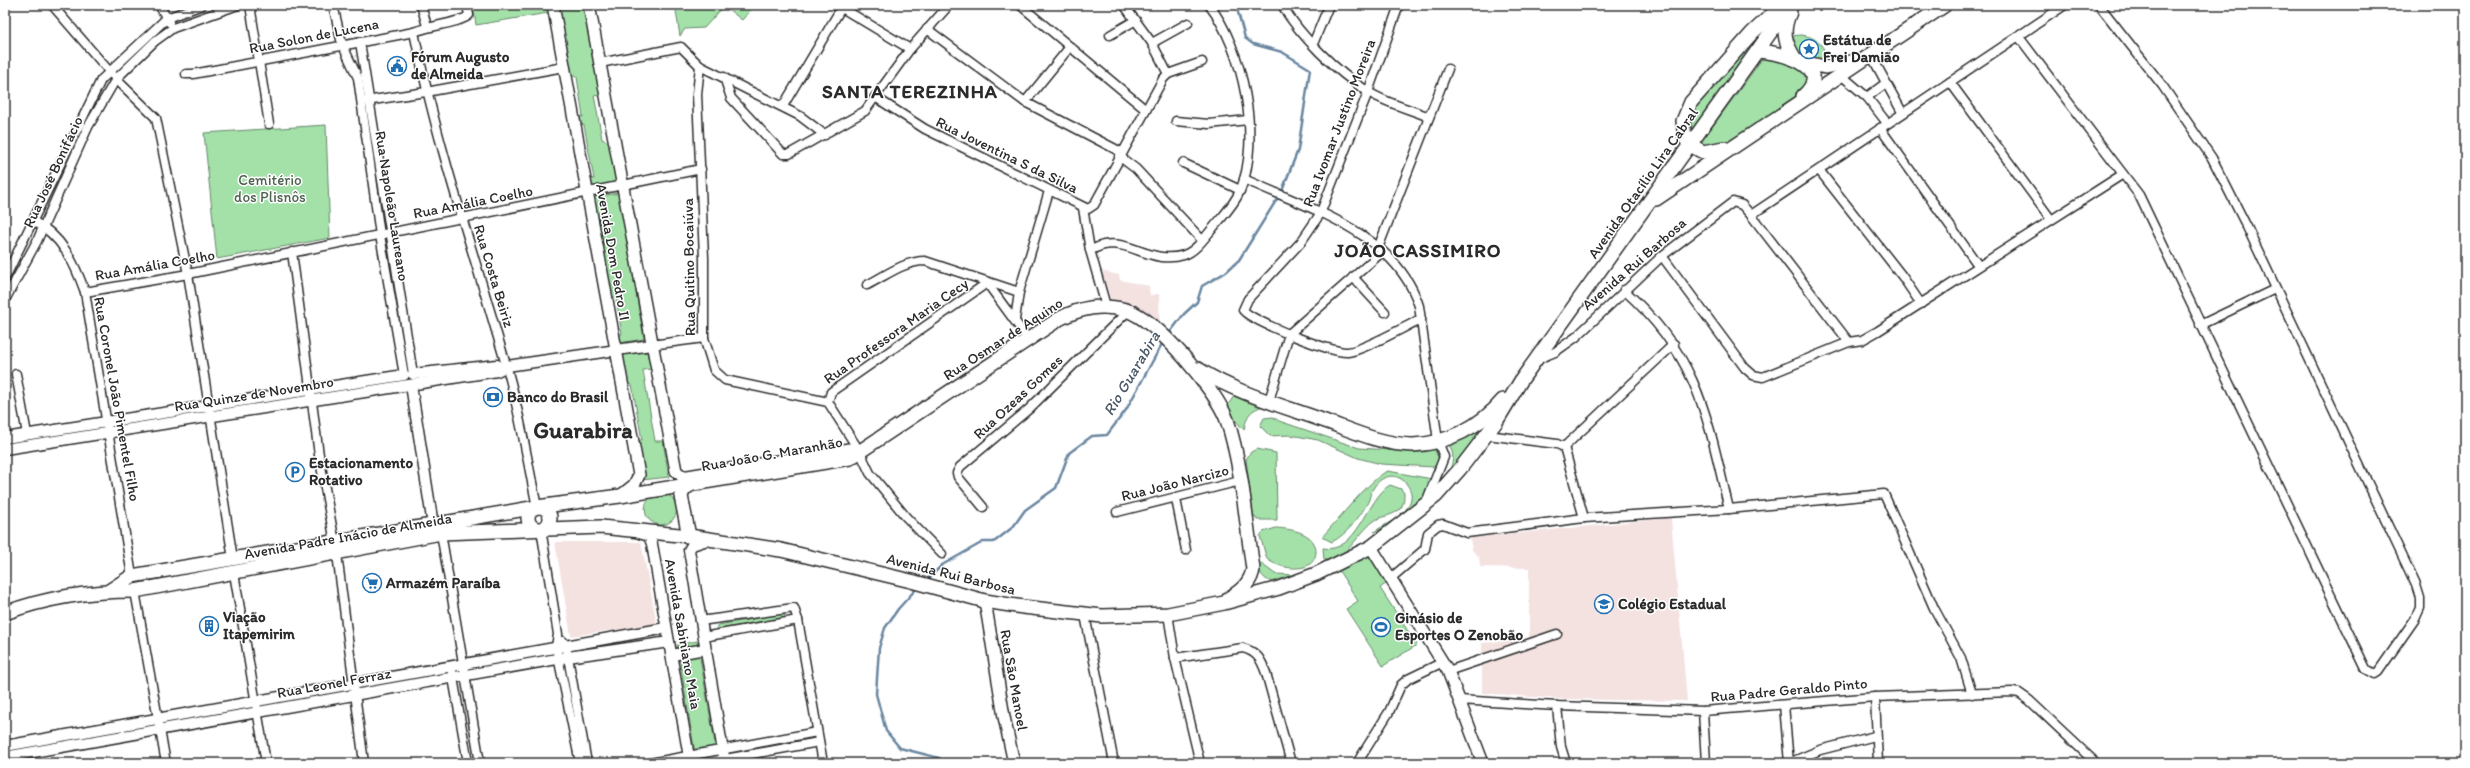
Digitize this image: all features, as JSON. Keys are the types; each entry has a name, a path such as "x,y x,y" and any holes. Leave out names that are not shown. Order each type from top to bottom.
{"main road":[{"name":"Avenida Dom Pedro II","path":"554,5 586,194 638,475 634,486 620,496"},
{"name":"Avenida Dom Pedro II","path":"589,5 674,468"},
{"path":"1734,145 1703,152 1689,144 1685,138 1683,121 1691,102 1752,34 1782,5"},
{"name":"Avenida Otacílio Lira Cabral","path":"1438,441 1462,432 1484,419 1498,407 1522,379 1790,5"},
{"path":"1794,5 1786,23 1784,33 1786,45 1796,59 1808,69 1813,80 1809,92 1798,102"},
{"path":"1649,203 1945,5"},
{"path":"1758,51 1825,67 1868,57"},
{"name":"Rua Osmar de Aquino","path":"860,452 1028,339 1070,313 1091,307 1106,306 1128,311 1159,333 1181,354 1208,385 1227,420 1240,481 1252,575 1242,590 1216,604"},
{"name":"Rua Osmar de Aquino","path":"1181,354 1211,376 1234,388 1368,436 1396,444 1414,445 1438,441"},
{"name":"Avenida Otacílio Lira Cabral","path":"1487,435 1522,379"},
{"path":"1218,403 1234,388"},
{"name":"Avenida Rui Barbosa","path":"689,536 820,558 985,601 1085,615 1130,617 1168,614 1216,604 1300,581 1371,547 1425,504 1460,469 1487,435"},
{"name":"Rua João G. Maranhão","path":"674,468 680,475 688,476 850,449 860,452"},
{"name":"Rua João G. Maranhão","path":"641,493 850,458 860,452"},
{"path":"689,536 682,496 684,489 692,484"},
{"name":"Avenida Padre Inácio de Almeida","path":"5,613 33,604 109,591 135,591 234,573 335,548 437,529 537,507 641,493"},
{"path":"537,507 545,508 549,514 549,522 541,528"},
{"name":"Avenida Padre Inácio de Almeida","path":"437,529 601,526 689,536"},
{"path":"1371,547 1445,667 1482,763"},
{"name":"Avenida Padre Inácio de Almeida","path":"109,591 132,576 233,559 335,548"},
{"path":"233,559 229,561 226,566 229,572 234,573"},
{"path":"132,576 139,578 142,582 139,589 135,591"},
{"name":"Rua São Manoel","path":"985,601 1004,717 1014,763"}],"street":[{"path":"52,5 116,79 156,118 188,274 207,406 233,559"},
{"path":"160,5 173,28"},
{"path":"167,18 202,5"},
{"name":"Rua José Bonifácio","path":"5,300 43,226 88,127 116,79 155,41 173,28 238,5"},
{"path":"250,5 269,124"},
{"name":"Rua Napoleão Laureano","path":"332,5 342,44 358,78 380,235 408,374"},
{"path":"421,5 427,26"},
{"name":"Rua Solon de Lucena","path":"186,74 193,74 342,44 414,32 427,26 460,20 469,15 467,5"},
{"path":"724,77 731,98 783,154 789,154 855,118 870,106 910,49 949,5"},
{"path":"1020,5 1069,48 1146,110"},
{"path":"1124,5 1152,43 1168,74"},
{"path":"1090,250 1104,245 1115,245 1145,254 1174,257 1186,254 1202,240 1225,214 1240,190 1244,179 1247,162 1248,120 1245,94 1239,71 1220,21 1209,5"},
{"path":"1282,5 1298,29 1368,92 1429,117"},
{"path":"1313,44 1329,5"},
{"name":"Rua Ivomar Justino Moreira","path":"1289,334 1246,314 1243,310 1248,299 1301,242 1320,214 1368,92 1399,5"},
{"path":"1849,342 1751,215 1902,112 2019,37 2065,5"},
{"path":"2019,37 2143,202 2200,325 2366,669 2372,674 2378,672 2415,619 2420,608 2420,598 2212,158 2162,85 2099,5"},
{"path":"782,106 840,6 910,49"},
{"name":"Rua José Bonifácio","path":"5,278 58,171 91,98 110,71 167,18"},
{"path":"1110,35 1136,20"},
{"path":"1152,43 1188,23"},
{"path":"927,29 1025,102 1120,154 1136,169 1202,240"},
{"name":"Rua Costa Beiriz","path":"414,32 426,92 461,217 507,366 537,507"},
{"name":"Rua Napoleão Laureano","path":"360,42 370,100 408,374"},
{"path":"600,62 681,47 700,66 782,106 810,122 825,135"},
{"path":"1025,102 1069,48"},
{"path":"1868,57 1886,83 1902,112"},
{"path":"1106,306 1090,250 1085,209 1094,205 1120,154 1159,85 1168,74 1202,62"},
{"name":"Rua Quitino Bocaiúva","path":"700,66 697,94 701,169 704,338 714,370 725,380 828,402"},
{"path":"361,102 564,67"},
{"path":"1269,401 1289,334 1353,277 1380,250 1448,69"},
{"path":"1841,75 1867,97 1887,123"},
{"path":"1950,82 2050,218"},
{"path":"1867,97 1886,83"},
{"name":"Rua Joventina S da Silva","path":"875,97 925,129 1085,209"},
{"path":"1176,121 1209,124 1248,120"},
{"path":"1880,128 1978,265"},
{"path":"1183,163 1240,190"},
{"name":"Rua Amália Coelho","path":"85,292 188,274 461,217 586,194 701,169"},
{"path":"1819,170 1897,270 1921,304"},
{"path":"58,171 66,175"},
{"path":"1662,256 1745,368 1753,375 1763,376 1849,342 1862,340 1921,304 2050,218 2122,174"},
{"path":"1244,179 1364,235 1398,268 1415,292 1421,319 1438,441 1444,457 1425,504"},
{"path":"1015,320 1019,292 1049,191"},
{"name":"Avenida Rui Barbosa","path":"1537,360 1555,352 1576,337 1624,290 1662,256 1729,204 1733,202 1742,205 1751,215"},
{"name":"Rua Coronel João Pimentel Filho","path":"33,221 43,226 57,239 70,257 85,292 132,576"},
{"path":"292,252 319,455 335,548 364,763"},
{"path":"867,285 916,261 925,261 949,268 987,283 1019,292"},
{"path":"1353,277 1386,312"},
{"name":"Rua Professora Maria Cecy","path":"828,402 831,392 987,283 1028,339"},
{"path":"2200,325 2275,289"},
{"path":"1624,290 1656,322 1674,344 1690,372 1703,405 1729,509"},
{"name":"Rua Ozeas Gomes","path":"983,507 958,477 957,473 960,467 1029,408 1128,311"},
{"path":"1289,334 1337,352 1349,352 1421,319"},
{"name":"Rua Quinze de Novembro","path":"5,449 207,406 408,374 487,365 507,366 615,349 704,338"},
{"path":"1564,448 1674,344"},
{"name":"Rua Quinze de Novembro","path":"5,438 27,434 209,417 411,385 497,370 507,366"},
{"path":"16,374 27,434"},
{"path":"408,374 405,383 411,385 480,763"},
{"path":"828,402 860,452 870,473 906,517 942,554"},
{"path":"1487,435 1557,444 1564,448 1584,518"},
{"name":"Rua João Narcizo","path":"1117,512 1176,499 1240,481"},
{"path":"1391,578 1425,549 1428,533 1438,525 1467,533 1584,518 1729,509 1881,493 1886,495 1934,608 1961,658 1972,694"},
{"path":"1176,499 1186,550"},
{"path":"541,528 558,634 556,648 580,763"},
{"name":"Avenida Sabiniano Maia","path":"623,529 649,536 659,580 689,760"},
{"name":"Avenida Sabiniano Maia","path":"710,540 692,545 689,550 724,757"},
{"path":"234,573 266,763"},
{"path":"135,591 166,763"},
{"path":"700,621 792,608 798,620 823,763"},
{"path":"1168,614 1175,658 1200,763"},
{"path":"1085,615 1114,763"},
{"path":"703,637 798,620"},
{"name":"Rua Leonel Ferraz","path":"5,746 160,723 257,706 353,684 666,628"},
{"path":"558,634 566,646 587,763"},
{"path":"1356,763 1389,712 1401,685 1408,678 1557,634"},
{"name":"Rua Leonel Ferraz","path":"257,706 354,696 568,657 669,642"},
{"path":"1175,658 1243,648 1254,651 1261,660 1266,673 1290,763"},
{"path":"672,655 705,649"},
{"path":"451,666 468,763"},
{"name":"Rua Padre Geraldo Pinto","path":"1459,700 1557,706 1703,711 1875,697 2019,693 2029,700 2096,763"},
{"path":"1875,697 1875,736 1878,763"},
{"path":"1784,704 1789,763 1820,750 1875,736"},
{"path":"1557,706 1561,746 1566,763"},
{"path":"1703,711 1706,763"},
{"name":"Rua Leonel Ferraz","path":"5,757 160,723"},
{"path":"703,763 817,732"},
{"path":"650,763 724,757 819,742"}],"shaded area":[{"path":"1102,271 1119,275 1120,280 1149,286 1150,295 1159,294 1160,327 1111,301"},
{"name":"Colégio Estadual","path":"1671,518 1687,701 1559,699 1482,693 1482,643 1529,639 1529,568 1480,567 1479,557 1472,550 1470,538"},
{"path":"555,542 641,542 657,624 571,636"}],"green space":[{"path":"473,5 552,5 554,12 476,25"},
{"path":"586,5 602,97 594,95 602,139 610,143 617,184 590,188 588,178 594,179 584,125 577,123 577,116 583,117 577,77 569,75 558,9"},
{"path":"675,5 755,5 742,20 724,6 704,28 685,29 680,36"},
{"path":"1765,29 1691,135 1689,117 1695,105 1712,82"},
{"path":"1800,35 1811,37 1816,40 1825,51 1828,62 1818,63 1796,54 1790,36"},
{"path":"1765,55 1803,69 1809,85 1778,111 1750,131 1725,144 1715,147 1699,145"},
{"name":"Cemitério dos Plisnôs","path":"326,125 330,238 217,259 204,133"},
{"path":"619,193 644,339 618,343 616,334 622,334 616,298 609,296 592,197"},
{"path":"647,352 651,369 643,370 655,441 663,441 669,477 642,480 635,440 642,440 632,385 626,382 621,355"},
{"path":"1234,396 1266,405 1250,413 1244,430 1227,411 1228,405"},
{"path":"1273,417 1279,421 1359,448 1406,451 1431,448 1435,450 1439,460 1434,467 1381,464 1358,458 1318,440 1291,435 1270,436 1260,426 1264,418"},
{"path":"1493,420 1458,465 1450,469 1453,456 1448,443"},
{"path":"1257,449 1276,453 1277,520 1257,520 1253,514 1246,459 1251,452"},
{"path":"1388,471 1432,479 1425,498 1396,523 1374,532 1402,514 1411,498 1409,488 1401,479 1393,476 1384,478 1374,487 1367,504 1356,521 1347,530 1332,542 1322,537 1364,490 1382,474"},
{"path":"1390,485 1401,489 1404,493 1404,500 1401,508 1393,514 1374,521 1339,556 1324,560 1323,548 1335,548 1345,543 1361,524 1375,501"},
{"path":"658,493 664,493 674,500 677,509 676,515 670,522 664,525 658,525 648,518 645,512 645,506 652,496"},
{"path":"1276,528 1302,533 1312,541 1315,546 1316,553 1311,563 1300,568 1288,568 1267,559 1260,536 1263,532"},
{"name":"Ginásio de Esportes O Zenobão","path":"1369,555 1387,583 1380,588 1417,645 1383,666 1346,609 1358,601 1339,571"},
{"path":"1255,559 1275,574 1297,575 1282,582 1270,581 1261,574"},
{"path":"785,614 784,618 718,630 716,627 718,625"},
{"path":"697,641 716,749 695,753 677,645"}],"waterway":[{"name":"Rio Guarabira","path":"1168,335 1184,314 1197,302 1202,286 1226,272 1239,260 1282,191 1298,150 1310,69 1282,52 1253,44 1245,38 1236,5"},
{"name":"Rio Guarabira","path":"926,581 942,565 983,542 994,542 1013,527 1025,510 1056,488 1069,453 1092,436 1107,435 1126,410 1163,342"},
{"name":"Rio Guarabira","path":"917,588 898,609 885,628 879,648 876,694 886,731 900,748 939,758 942,763"}],"place":[{"name":"Estátua de Frei Damião","path":"1809,49"},
{"name":"Fórum Augusto de Almeida","path":"397,66"},
{"name":"Banco do Brasil","path":"493,397"},
{"name":"Estacionamento Rotativo","path":"295,472"},
{"name":"Armazém Paraíba","path":"372,583"},
{"name":"Colégio Estadual","path":"1604,604"},
{"name":"Viação Itapemirim","path":"209,626"},
{"name":"Ginásio de Esportes O Zenobão","path":"1381,627"}],"district":[{"name":"SANTA TEREZINHA","path":"910,91"},
{"name":"JOÃO CASSIMIRO","path":"1418,250"},
{"name":"Guarabira","path":"583,430"}]}
